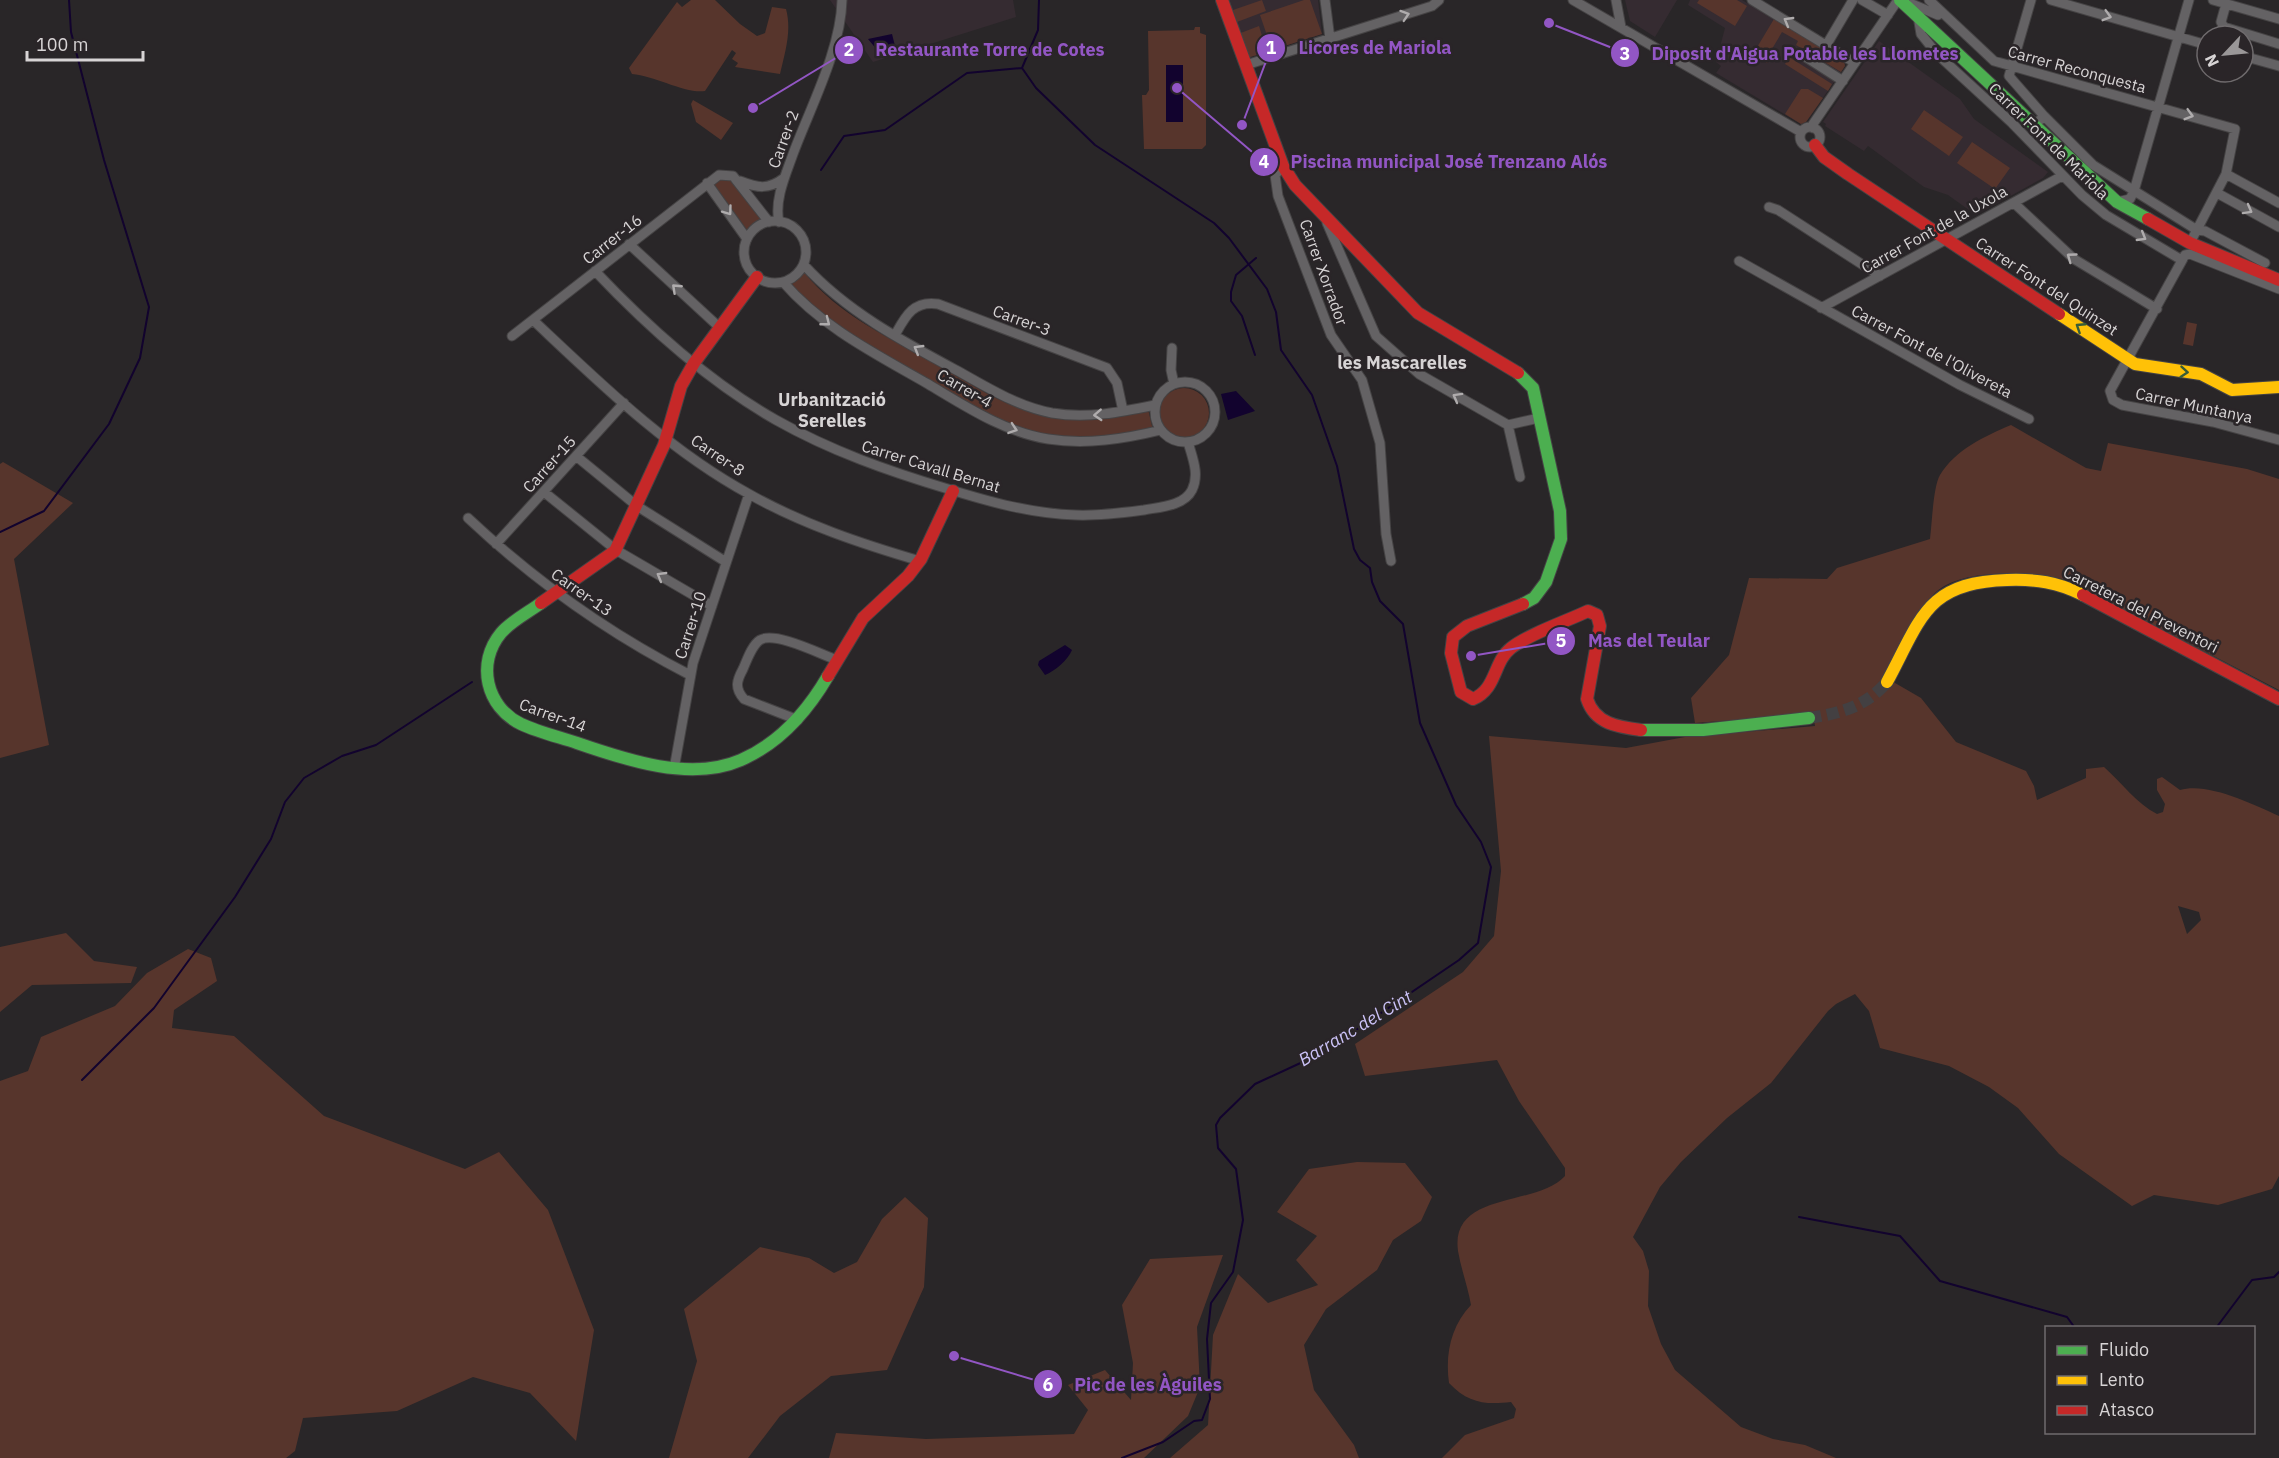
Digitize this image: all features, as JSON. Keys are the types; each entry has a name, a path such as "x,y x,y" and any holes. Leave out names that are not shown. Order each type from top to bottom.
{"street":[{"name":"Carrer-2","path":"774,222 784,178 833,46 842,0"},
{"path":"1222,0 1283,166 1322,214 1424,318 1525,377 1533,388 1562,527 1562,539 1542,588 1527,603 1467,626 1453,637 1451,653 1458,686 1464,695 1473,699 1486,693 1502,659 1515,645 1588,611 1597,615 1600,626 1587,699 1602,721 1631,728 1664,730 1809,718"},
{"path":"1325,0 1330,39"},
{"path":"1246,65 1432,6 1439,0"},
{"path":"1574,0 1802,132"},
{"path":"1616,0 1621,27"},
{"path":"1752,0 1855,63"},
{"path":"1827,44 1853,0"},
{"path":"1862,0 1888,15"},
{"name":"Carrer Reconquesta","path":"1929,0 1994,61 2233,128 2236,132 2226,174"},
{"path":"2031,0 2011,66 2011,79 2093,165 2132,195 2265,263"},
{"path":"2051,0 2195,42"},
{"path":"2133,213 2132,195 2189,0"},
{"path":"2213,0 2279,19"},
{"path":"1802,132 1813,128 1888,15 1902,2"},
{"path":"1902,2 1938,15"},
{"path":"1902,2 1918,16 2002,106 2034,127 2117,202 2190,243 2279,280"},
{"path":"2226,4 2221,22 2224,27 2279,44"},
{"path":"1801,54 1843,81"},
{"path":"2255,59 2279,66"},
{"name":"Carrer Font de Mariola","path":"2002,106 2062,176 2106,215 2183,257 2190,254 2279,290"},
{"path":"2034,127 2044,116"},
{"path":"1802,132 1800,138 1803,145 1815,146 1819,134 1813,128"},
{"name":"Carrer Font del Quinzet","path":"1815,146 1832,162 2135,364 2162,370 2201,374 2232,390 2279,387"},
{"name":"Carrer Xorrador","path":"1283,166 1275,175 1278,196 1331,335 1361,377 1379,440 1386,534 1391,561"},
{"name":"Carrer-16","path":"512,336 707,183 721,174 736,178"},
{"path":"2190,243 2226,174 2279,203"},
{"name":"Carrer Font de la Uxola","path":"1821,308 2062,176"},
{"path":"736,178 758,188 767,188 784,178"},
{"path":"736,178 774,222 796,230 802,237 806,256 804,265 795,276 783,282 765,281 757,277 745,260 747,239 760,225 774,222"},
{"path":"707,183 747,239"},
{"path":"2217,193 2279,227"},
{"path":"2117,202 2132,195"},
{"path":"2014,203 2074,259 2157,309"},
{"path":"1769,207 1779,210 1880,276"},
{"path":"1322,214 1339,247 1376,336 1419,374 1508,425 1539,418"},
{"path":"629,244 719,327"},
{"path":"2129,358 2183,257"},
{"name":"Carrer Font de l'Olivereta","path":"1739,261 1821,308 2029,419"},
{"name":"Carrer-4","path":"804,265 847,305 895,335 1022,405 1070,415 1103,415 1155,405"},
{"name":"Carrer Cavall Bernat","path":"595,271 630,306 694,363 745,401 829,447 888,471 953,491 1036,512 1075,516 1111,515 1168,505 1186,498 1195,483 1195,469 1188,442"},
{"name":"Carrer-14","path":"757,277 694,363 677,397 666,436 637,506 616,549 593,569 511,624 496,639 486,660 487,681 494,700 510,718 521,724 641,762 674,769 722,767 747,759 774,743 798,720 871,608 898,585 920,561 953,491"},
{"name":"Carrer-4","path":"783,282 803,303 848,338 1000,424 1048,439 1087,442 1161,430"},
{"name":"Carrer-3","path":"895,335 914,308 923,304 938,304 1107,368 1117,383 1123,411"},
{"name":"Carrer-8","path":"533,320 624,403 682,451 749,494 849,538 920,561"},
{"path":"1172,348 1171,370 1174,384"},
{"name":"Carrer Muntanya","path":"2129,358 2110,392 2113,400 2122,405 2213,422 2279,440"},
{"path":"1192,383 1207,393 1214,409 1214,418 1206,434 1188,442 1174,440 1161,430 1155,417 1155,405 1166,389 1174,384 1192,383"},
{"name":"Carrer-15","path":"496,544 624,403"},
{"path":"1508,425 1520,477"},
{"path":"576,456 637,506 726,562"},
{"path":"544,492 616,549 712,606"},
{"name":"Carrer-10","path":"674,769 690,675 749,494"},
{"name":"Carrer-13","path":"468,518 496,544 594,620 690,675"},
{"name":"Carretera del Preventori","path":"1887,682 1928,611 1946,592 1977,582 2034,580 2069,588 2279,699"},
{"path":"798,720 744,699 739,694 738,678 756,644 762,639 775,638 837,660"}],"shaded area":[{"path":"691,0 715,0 740,24 757,36 765,33 772,7 786,9 788,33 780,74 735,67 738,63 732,59 736,53 732,50 705,91 689,90 632,74 629,68 677,2 682,7"},
{"path":"830,0 1013,0 1016,17 873,62"},
{"path":"1226,0 1318,0 1322,34 1247,58"},
{"path":"1262,0 1266,11 1237,22 1233,10"},
{"path":"1310,0 1322,34 1272,50 1260,15"},
{"path":"1625,0 1677,0 1655,37 1630,21"},
{"path":"1690,0 1742,0 1844,61 1845,66 1806,122 1801,124 1716,73 1721,66 1716,62 1725,28 1688,5"},
{"path":"1699,0 1737,0 1747,6 1735,26 1697,3"},
{"path":"1774,19 1844,61 1845,66 1841,72 1796,45 1798,41 1782,32 1769,54 1771,56 1767,63 1753,54"},
{"path":"1259,26 1267,52 1247,58 1238,34"},
{"path":"1195,27 1200,27 1200,33 1206,35 1206,145 1202,149 1144,149 1142,95 1146,95 1149,90 1148,31 1194,30"},
{"path":"892,34 897,54 878,51 868,39"},
{"path":"1879,41 1960,99 1974,119 2048,172 2043,178 1976,215 1948,195 1924,187 1868,146 1864,151 1825,126 1823,122"},
{"path":"1789,57 1832,84 1828,91 1785,64"},
{"path":"1166,65 1183,65 1183,122 1166,122"},
{"path":"1801,89 1808,89 1823,98 1806,122 1801,124 1785,114"},
{"path":"693,100 733,123 721,140 696,122 691,104"},
{"path":"1924,110 1963,137 1949,156 1911,129"},
{"path":"1972,142 2010,168 1995,189 1957,163"},
{"path":"732,178 762,219 747,230 713,183 717,180"},
{"path":"804,272 817,287 848,313 882,335 1006,403 1036,413 1062,417 1148,409 1153,430 1100,437 1061,437 1017,427 987,415 893,362 857,339 805,300 789,285"},
{"path":"2187,322 2197,324 2193,346 2183,344"},
{"path":"1184,388 1198,392 1205,399 1209,413 1205,427 1198,434 1184,438 1170,434 1163,427 1159,413 1163,399 1170,392"},
{"path":"1236,391 1255,411 1228,420 1221,394"},
{"path":"2011,425 2086,468 2101,471 2108,443 2247,469 2279,479 2279,690 2067,580 2019,574 1965,578 1937,591 1915,619 1883,676 1921,698 1956,742 2026,771 2034,786 2037,800 2086,778 2086,769 2104,767 2136,799 2157,814 2163,812 2165,804 2157,790 2157,779 2162,777 2180,790 2203,789 2230,795 2279,816 2279,1176 2272,1189 2218,1205 2154,1195 2132,1206 2059,1154 2018,1108 1989,1087 1949,1066 1880,1048 1869,1011 1855,994 1828,1011 1771,1083 1727,1118 1681,1162 1660,1187 1633,1237 1643,1251 1649,1271 1648,1306 1661,1344 1675,1370 1741,1427 1773,1439 1805,1445 1836,1458 1442,1458 1465,1435 1514,1418 1516,1409 1511,1402 1485,1403 1470,1399 1449,1383 1448,1362 1451,1341 1464,1313 1471,1305 1458,1251 1459,1232 1467,1218 1481,1209 1552,1186 1565,1176 1565,1168 1519,1101 1497,1060 1365,1076 1355,1044 1463,972 1494,936 1501,871 1489,736 1626,748 1685,737 1815,726 1813,714 1695,723 1691,698 1729,655 1749,578 1827,579 1837,568 1930,539 1934,497 1940,475 1946,466 1962,451 1981,439","holes":["2178,906 2199,912 2201,920 2187,934"]},
{"path":"3,462 73,503 14,559 49,745 0,758 0,464"},
{"path":"1065,645 1072,650 1068,658 1045,675 1038,665 1039,661"},
{"path":"66,933 94,961 137,967 131,983 32,985 0,1012 0,947"},
{"path":"188,949 211,958 217,981 174,1010 172,1028 234,1036 324,1116 465,1169 499,1152 548,1210 594,1330 576,1441 530,1393 473,1377 397,1411 303,1418 295,1451 286,1458 0,1458 0,1081 28,1071 41,1037 115,1006 147,973"},
{"path":"1357,1162 1405,1163 1432,1197 1421,1221 1393,1240 1377,1270 1326,1309 1304,1345 1314,1390 1354,1445 1359,1458 1170,1458 1208,1425 1213,1335 1238,1274 1268,1303 1318,1285 1296,1260 1317,1236 1277,1212 1309,1169"},
{"path":"905,1197 928,1218 924,1287 887,1370 831,1376 780,1416 748,1458 669,1458 697,1361 684,1309 760,1247 809,1258 834,1273 857,1262 882,1219"},
{"path":"1223,1255 1197,1327 1200,1387 1188,1416 1144,1458 829,1458 836,1433 926,1439 1074,1434 1088,1410 1068,1385 1105,1370 1131,1400 1133,1363 1122,1305 1150,1259"}],"waterway":[{"path":"0,532 44,511 109,424 140,358 149,307 104,160 71,32 69,0"},
{"path":"1022,68 1038,30 1039,0"},
{"name":"Barranc del Cint","path":"1022,68 1036,88 1095,145 1214,223 1229,238 1267,289 1276,312 1281,350 1312,395 1337,466 1354,549 1360,560 1370,568 1372,582 1380,601 1403,624 1420,723 1456,805 1481,842 1491,867 1478,943 1459,960 1322,1053 1255,1084 1220,1118 1216,1125 1218,1148 1236,1169 1243,1220 1233,1272 1211,1303 1207,1339 1210,1399 1202,1420 1194,1421 1163,1442 1122,1458"},
{"path":"821,170 844,136 885,130 967,73 1022,68"},
{"path":"1255,355 1242,316 1231,301 1231,292 1236,275 1256,258"},
{"path":"82,1080 154,1008 235,897 271,839 285,802 304,778 342,756 376,745 472,682"},
{"path":"1799,1217 1900,1236 1940,1281 2067,1317 2074,1326"},
{"path":"2218,1326 2252,1280 2274,1277 2279,1272"}],"tunnel":[{"path":"1809,718 1852,708 1879,691 1887,682"}],"traffic: fast":[{"path":"1900,0 2117,202 2148,219"},
{"path":"1518,373 1533,388 1560,511 1561,539 1546,582 1534,598 1523,604"},
{"path":"541,603 510,625 493,645 487,670 488,683 493,696 500,707 521,724 637,762 680,769 701,769 741,760 768,745 791,725 802,714 828,676"},
{"path":"1641,730 1703,730 1809,718"}],"traffic: slow":[{"path":"2059,314 2135,364 2201,374 2232,390 2279,387"},
{"path":"1887,682 1929,608 1942,597 1959,588 1980,582 2027,580 2055,584 2083,595"}],"traffic: jam":[{"path":"1222,0 1283,166 1295,185 1418,313 1518,373"},
{"path":"1815,145 1824,157 1848,174 2059,314"},
{"path":"2148,219 2190,243 2279,280"},
{"path":"541,603 615,551 664,445 681,386 694,363 757,277"},
{"path":"828,676 863,618 908,576 921,559 953,491"},
{"path":"2083,595 2279,699"},
{"path":"1523,604 1467,626 1453,637 1451,653 1461,692 1473,699 1481,695 1487,689 1501,660 1511,648 1538,633 1588,611 1597,615 1600,626 1587,699 1596,714 1608,723 1641,730"}],"place":[{"name":"Diposit d'Aigua Potable les Llometes","path":"1549,23"},
{"name":"Piscina municipal José Trenzano Alós","path":"1177,88"},
{"name":"Restaurante Torre de Cotes","path":"753,108"},
{"name":"Licores de Mariola","path":"1242,125"},
{"name":"Mas del Teular","path":"1471,656"},
{"name":"Pic de les Àguiles","path":"954,1356"}],"district":[{"name":"les Mascarelles","path":"1402,362"},
{"name":"Urbanització Serelles","path":"832,409"}]}
